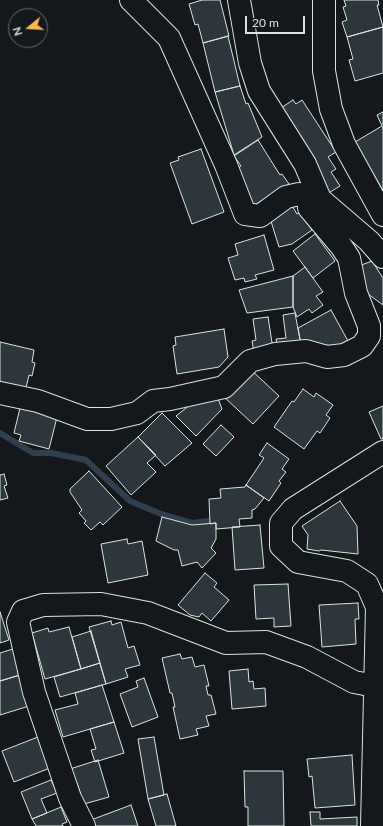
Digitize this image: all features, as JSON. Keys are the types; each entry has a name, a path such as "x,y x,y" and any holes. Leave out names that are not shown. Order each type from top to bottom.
{"street":[{"path":"131,0 169,38 226,165 245,214 260,216 286,197 299,194 314,198 369,241 383,257"},
{"path":"0,393 38,401 87,419 111,419 137,413 153,401 170,400 224,387 250,361 275,354 306,351 327,357 344,356 362,346 369,336 369,326 356,293 349,258 341,246 309,208 314,198 305,164 259,91 250,63 239,0"},
{"path":"324,0 324,71 331,109 344,144 383,216"},
{"path":"372,826 378,677 378,607 367,584 347,571 298,562 281,546 281,524 293,509 383,452"},
{"path":"84,826 70,798 34,692 18,622 23,611 43,605 102,604 148,613 226,643 266,642 307,657 354,682 378,677"}],"building":[{"path":"202,0 220,0 229,36 203,43 198,24 195,25 189,4"},
{"path":"344,0 378,0 379,5 377,5 383,27 347,37 342,22 347,20 343,7 346,6"},
{"path":"383,27 383,73 355,81 349,60 353,59 347,37"},
{"path":"228,36 240,86 215,92 203,43"},
{"path":"240,86 246,104 248,103 262,137 234,155 215,92"},
{"path":"293,100 296,104 302,100 336,152 328,157 336,169 331,172 340,186 327,194 278,110"},
{"path":"383,112 383,191 355,142 382,126 377,115"},
{"path":"258,140 280,175 282,174 289,184 253,206 235,170 241,166 234,156"},
{"path":"201,149 224,212 192,224 170,163 179,160 178,157"},
{"path":"291,204 297,214 300,212 312,230 292,244 279,247 270,218"},
{"path":"315,234 335,261 313,278 293,251"},
{"path":"264,235 274,270 255,275 257,279 245,282 244,278 235,280 228,258 238,255 235,244"},
{"path":"372,261 383,278 383,305 364,291 359,266"},
{"path":"305,267 323,292 316,296 323,305 312,313 309,309 297,317 293,307 293,276"},
{"path":"293,276 293,307 247,313 239,290"},
{"path":"331,310 348,341 332,349 301,345 298,328"},
{"path":"295,313 301,345 278,348 276,339 286,338 283,315"},
{"path":"268,317 273,349 254,352 252,341 256,340 253,319"},
{"path":"224,329 228,357 219,367 177,374 173,346 176,345 175,337"},
{"path":"0,342 34,350 32,362 35,363 32,376 29,375 26,388 0,382"},
{"path":"249,368 279,396 253,424 223,396"},
{"path":"303,389 314,397 316,393 333,405 326,415 330,418 320,433 317,431 304,449 274,427 292,401 294,402"},
{"path":"216,393 222,409 196,436 176,416 200,397"},
{"path":"383,406 383,439 381,439 369,412"},
{"path":"20,408 57,417 49,449 19,441 21,435 14,433"},
{"path":"162,413 192,443 165,466 138,437"},
{"path":"221,425 234,437 216,456 203,444"},
{"path":"138,437 156,455 147,463 156,472 131,495 106,466"},
{"path":"267,443 289,459 282,469 286,472 279,481 281,483 269,501 246,485 264,458 259,455"},
{"path":"89,471 122,507 103,525 100,522 91,530 84,523 86,521 79,513 82,510 70,492 70,489"},
{"path":"4,474 7,485 4,486 8,498 0,500 0,475"},
{"path":"246,485 264,498 255,509 252,510 252,518 239,519 240,527 216,529 216,523 210,524 209,499 221,498 220,489 245,487"},
{"path":"340,501 357,526 358,554 307,549 308,535 302,526"},
{"path":"162,517 192,525 216,523 216,539 211,548 216,553 202,568 197,562 182,566 178,550 174,550 156,541"},
{"path":"260,525 264,568 235,570 232,527"},
{"path":"127,539 128,544 142,541 148,575 108,583 101,544"},
{"path":"205,573 217,583 214,587 229,600 211,621 202,613 199,617 190,615 178,605"},
{"path":"288,584 291,626 274,627 274,618 256,619 254,585"},
{"path":"358,603 359,619 355,619 356,644 322,647 319,605"},
{"path":"0,612 9,640 0,643"},
{"path":"111,621 112,625 121,622 128,648 134,646 140,665 125,669 128,677 106,684 89,627"},
{"path":"69,627 81,669 45,679 32,633 48,628 49,632"},
{"path":"91,631 100,663 81,669 72,637"},
{"path":"13,649 20,675 0,681 0,653"},
{"path":"180,654 182,659 192,657 195,667 204,665 209,686 206,686 208,695 211,695 216,714 206,716 209,726 196,729 198,735 180,739 173,707 175,707 172,693 170,693 162,658"},
{"path":"100,663 106,684 60,697 54,677"},
{"path":"248,669 249,682 253,681 254,689 265,688 266,706 232,709 229,671"},
{"path":"20,675 29,706 0,715 0,681"},
{"path":"144,678 158,717 132,727 120,694 138,687 136,681"},
{"path":"102,685 114,722 63,737 55,710 78,704 75,693"},
{"path":"114,722 124,753 95,762 91,750 96,749 90,729"},
{"path":"38,737 50,768 14,782 2,751"},
{"path":"154,737 164,795 148,799 138,739"},
{"path":"352,755 355,805 315,808 312,776 309,777 307,759"},
{"path":"98,760 109,797 84,804 77,783 74,784 70,769"},
{"path":"244,771 283,771 284,826 248,826 248,807 245,807"},
{"path":"51,780 57,793 41,799 47,813 32,819 21,792"},
{"path":"167,794 176,826 156,826 148,799"},
{"path":"131,805 138,826 93,826 91,820"},
{"path":"61,807 67,822 62,824 63,826 36,826 32,819"},
{"path":"310,812 320,812 320,819 357,817 357,826 311,826"}],"waterway":[{"path":"0,433 33,453 51,453 86,460 130,501 161,514 192,523 210,521"}]}
